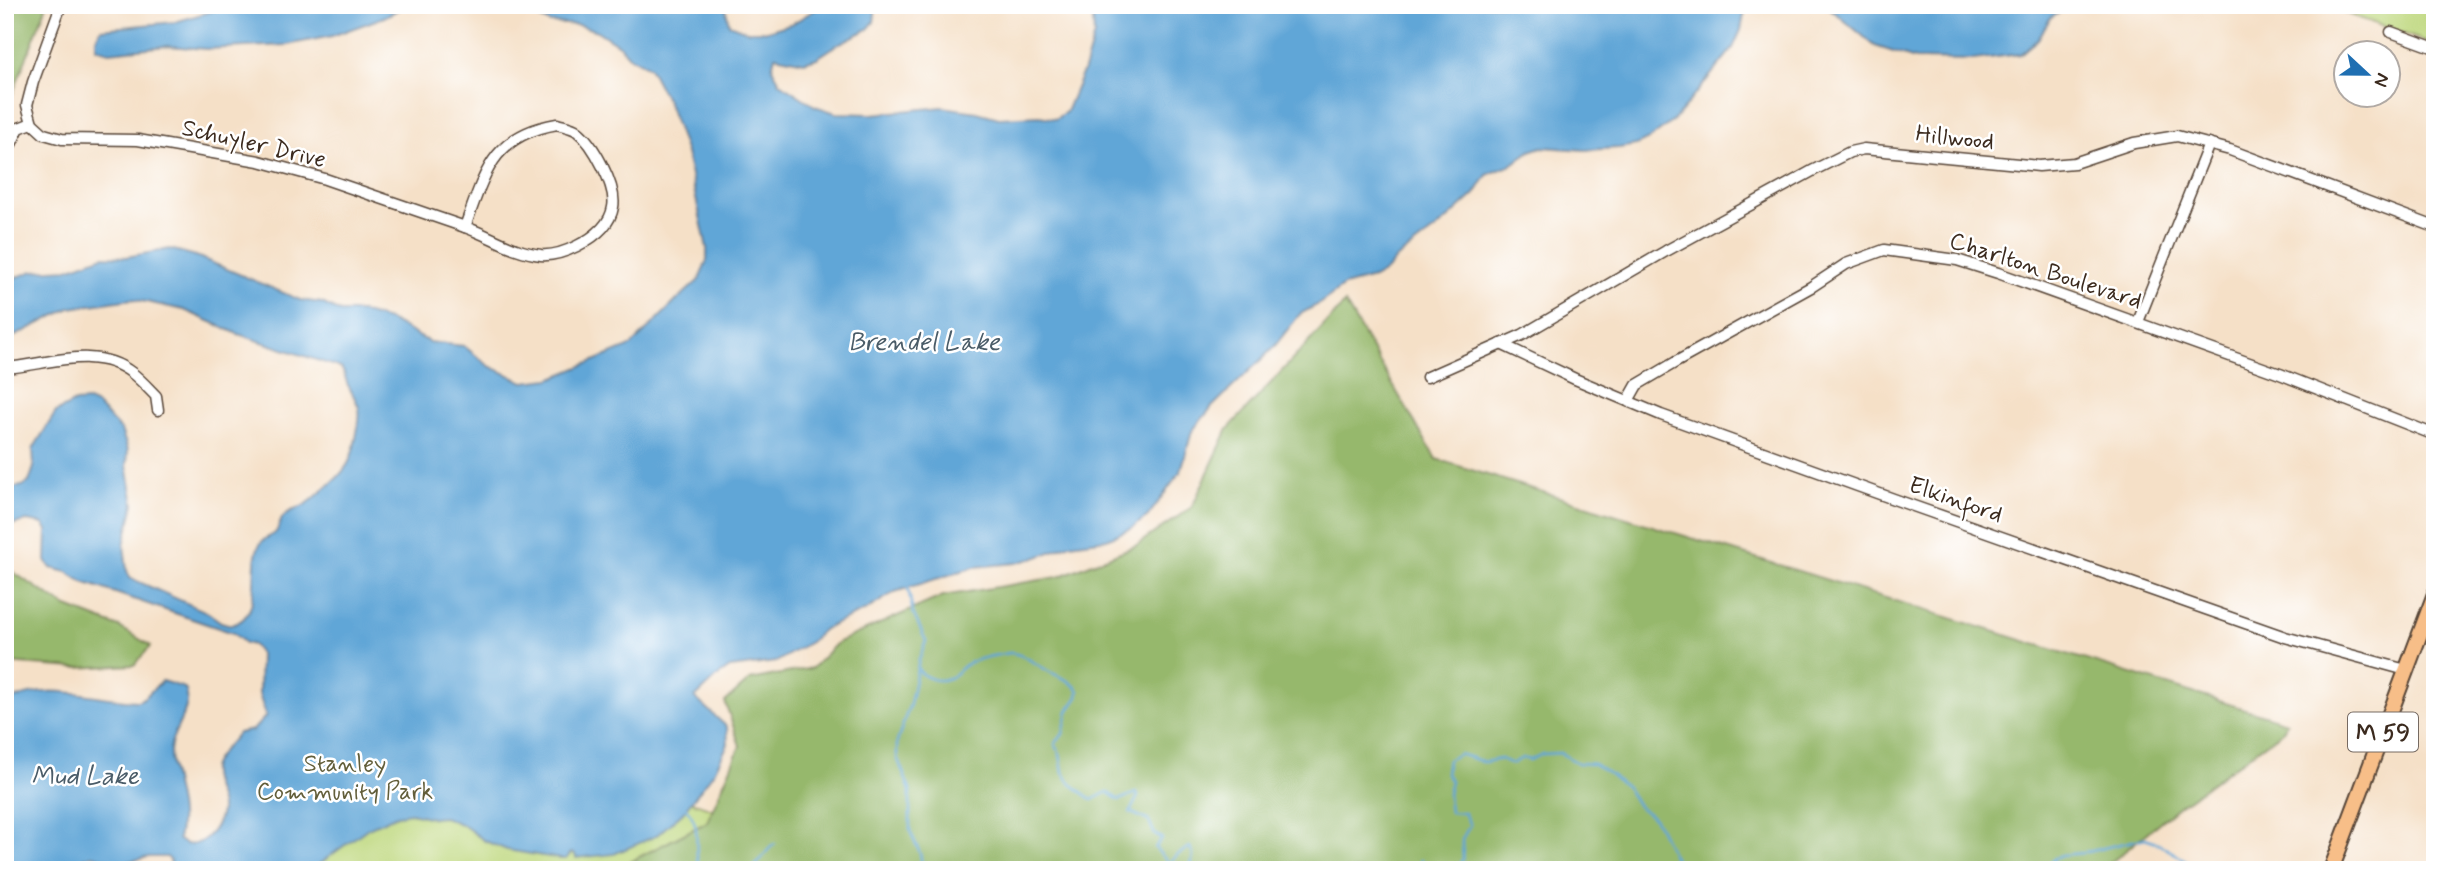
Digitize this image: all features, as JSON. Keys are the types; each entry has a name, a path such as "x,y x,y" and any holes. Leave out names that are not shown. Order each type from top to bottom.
{"highway":[{"name":"M 59","path":"2331,870 2435,594"}],"street":[{"path":"5,156 19,128 32,123 27,105 61,5"},
{"path":"2391,32 2435,48"},
{"name":"Schuyler Drive","path":"32,123 44,134 62,139 138,140 259,161 325,179 465,227 520,251 544,256 565,252 593,238 602,228 613,207 613,191 589,143 575,129 557,124 533,128 513,139 496,155 465,227"},
{"name":"Hillwood","path":"1427,377 1522,335 1666,251 1850,152 1864,149 2039,166 2074,163 2156,138 2178,136 2315,180 2435,227"},
{"path":"2138,322 2209,144"},
{"name":"Charlton Boulevard","path":"1628,401 1637,385 1665,367 1811,288 1846,264 1884,250 1957,260 2138,322 2392,416 2435,435"},
{"name":"Elkinford","path":"1501,344 1628,401 1902,502 2285,636 2406,670"},
{"path":"5,368 75,358 101,358 131,372 156,396 158,410"}],"green space":[{"path":"5,5 47,5 5,113"},
{"path":"2323,5 2435,5 2435,45"},
{"path":"1345,303 1436,459 2287,722 2283,731 2179,806 2102,870 1647,870 1643,858 1630,870 614,870 707,822 740,746 725,702 750,680 812,668 838,642 943,596 1058,577 1135,546 1192,507 1228,429"},
{"path":"5,567 65,606 119,627 151,646 134,665 75,668 5,663"},
{"name":"Stanley Community Park","path":"289,658 883,870 212,870"}],"water":[{"path":"232,5 407,5 384,17 332,36 287,45 206,49 167,46 109,52 96,48 96,38 101,29 175,22"},
{"name":"Brendel Lake","path":"467,5 722,5 729,24 747,31 767,31 793,23 823,5 876,5 874,22 868,29 817,58 804,62 775,56 772,68 780,82 815,106 836,113 872,114 943,107 999,118 1040,116 1055,119 1066,112 1085,67 1094,35 1092,5 1746,5 1741,30 1733,48 1675,119 1651,138 1636,145 1619,148 1585,150 1542,147 1530,151 1511,165 1487,175 1475,194 1440,226 1396,259 1387,270 1373,278 1344,286 1300,314 1273,348 1212,407 1192,431 1181,471 1148,516 1132,528 1107,539 1070,544 1016,563 974,567 895,592 866,610 824,629 810,642 776,662 730,668 718,676 695,698 727,727 728,744 714,772 683,812 656,836 614,854 576,858 575,854 571,853 566,859 561,859 507,850 485,841 463,825 444,817 432,818 411,813 397,815 368,828 311,870 172,870 167,857 149,857 121,863 92,855 84,858 75,870 5,870 5,741 11,731 5,718 6,702 39,692 55,691 138,701 162,681 185,688 187,703 170,751 180,816 178,839 185,844 200,842 207,837 213,831 220,815 221,807 212,774 216,760 238,733 253,730 266,716 259,694 260,654 253,645 245,643 233,633 83,582 67,572 51,568 46,561 47,530 43,524 27,521 5,526 5,489 29,482 34,467 33,449 56,412 75,402 88,401 97,405 121,430 128,450 127,465 134,504 124,545 130,578 231,625 242,620 252,601 256,553 260,544 276,532 285,515 311,501 344,470 354,448 360,415 341,368 238,334 184,310 132,299 70,308 5,341 5,279 33,271 68,269 103,256 126,257 170,249 196,256 300,300 322,303 340,312 361,312 391,321 429,342 464,346 489,366 524,382 550,379 631,346 699,280 707,260 707,248 686,153 668,103 649,67 630,57 620,46 597,31 579,25 550,23 521,9 484,9"},
{"path":"1826,5 2071,5 2051,17 2038,39 2020,54 1973,60 1915,59 1875,46"}],"waterway":[{"path":"908,588 913,613 926,641 897,742 897,757 910,790 910,831 920,853 923,870"},
{"path":"917,668 927,677 942,680 976,660 1014,653 1073,684 1079,691 1078,697 1068,711 1063,734 1055,744 1063,772 1071,784 1092,800 1107,792 1119,800 1136,793 1138,796 1130,812 1149,821 1155,835 1162,838 1155,848 1169,863 1190,847 1193,855 1191,866 1194,870"},
{"path":"1454,870 1463,859 1462,839 1470,825 1464,813 1450,812 1448,794 1451,781 1446,774 1448,760 1459,754 1484,762 1501,759 1512,764 1522,758 1530,760 1542,754 1560,753 1578,763 1594,764 1626,787 1638,806 1655,819 1680,870"},
{"path":"685,807 695,822 700,870"},
{"path":"2042,870 2061,855 2083,853 2145,838 2202,870"},
{"path":"750,870 775,844"},
{"path":"1417,870 1421,860 1430,868 1443,870"}],"water label":[{"name":"Mud Lake","path":"85,775"}]}
